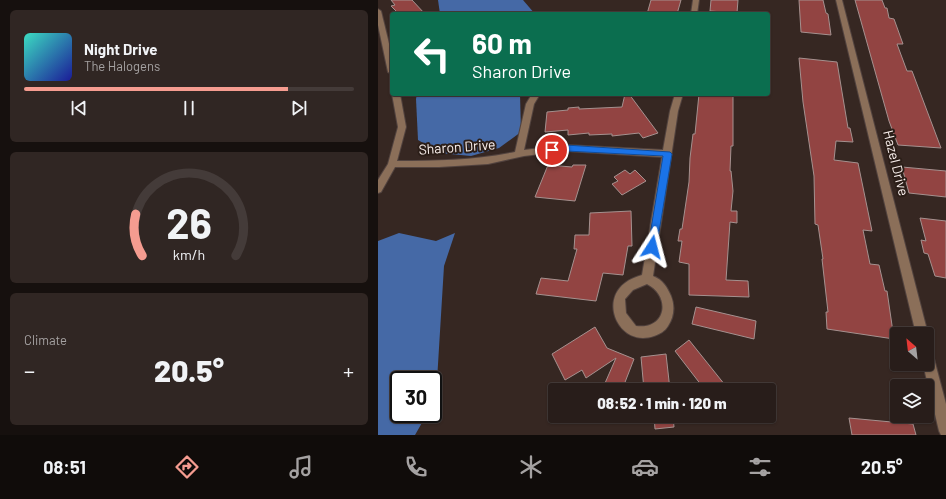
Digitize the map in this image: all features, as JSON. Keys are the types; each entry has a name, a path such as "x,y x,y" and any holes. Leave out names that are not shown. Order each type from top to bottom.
{"street":[{"path":"694,12 696,0"},
{"name":"Hazel Drive","path":"839,0 920,327"},
{"path":"378,11 390,63"},
{"path":"378,189 392,164 402,127 396,96"},
{"path":"519,154 530,104 535,96"},
{"path":"647,279 674,111 678,96"},
{"name":"Sharon Drive","path":"392,164 439,164 488,161 519,154 566,148 668,154"},
{"path":"647,279 660,287 669,302 669,313 664,322 657,329 649,332 633,331 621,318 619,302 627,288 647,279"},
{"path":"931,371 946,431"}],"water":[{"path":"438,0 523,0 533,12 440,12"},
{"path":"417,96 520,96 521,132 499,148 471,156 440,153 418,140"},
{"path":"399,233 436,241 455,233 444,266 438,371 390,371 390,423 422,423 415,435 378,435 378,241"}],"building":[{"path":"391,0 412,0 423,12 397,12 391,6 395,5"},
{"path":"651,0 681,0 678,12 648,12"},
{"path":"711,0 738,0 737,12 710,11"},
{"path":"799,0 823,0 826,13 828,14 831,35 801,32"},
{"path":"855,0 882,0 885,8 887,8 889,18 894,19 903,44 897,44 907,71 912,71 941,148 898,145 889,121"},
{"path":"799,58 837,62 848,128 850,128 853,142 836,141 834,160 858,163 872,231 863,230 870,264 879,265 885,291 887,291 892,327 890,327 890,338 827,329 826,312 828,312 823,259 818,225 815,224 814,176 803,102"},
{"path":"625,96 630,96 658,133 643,138 639,133 612,136 612,134 589,135 589,133 568,135 568,130 545,132 547,112 568,110 568,108 579,107 579,109 622,107"},
{"path":"699,96 733,96 733,146 731,146 730,171 733,191 731,211 737,211 737,223 730,222 726,280 748,281 749,297 689,295 689,264 679,262 682,241 678,241 680,229 682,229 689,182 693,134 695,134"},
{"path":"548,165 572,167 573,165 586,165 575,201 535,197"},
{"path":"902,167 946,171 946,197 909,193"},
{"path":"625,170 630,174 635,170 646,181 622,195 612,184 618,181 614,177"},
{"path":"631,211 632,246 628,246 623,275 603,273 596,301 536,294 541,278 568,281 577,249 574,249 575,235 589,235 590,213"},
{"path":"920,218 946,221 946,278 935,276 928,254 924,253 921,240 926,241"},
{"path":"696,307 756,321 754,339 692,324"},
{"path":"595,327 607,348 634,359 625,383 605,383 616,358 586,378 582,370 565,380 552,354"},
{"path":"689,340 723,383 700,383 675,351"},
{"path":"666,354 669,383 643,383 641,357"},
{"path":"849,418 913,424 916,435 852,435"},
{"path":"655,423 674,423 674,427 655,429"}],"route":[{"path":"552,150 566,148 668,154 652,247"}]}
